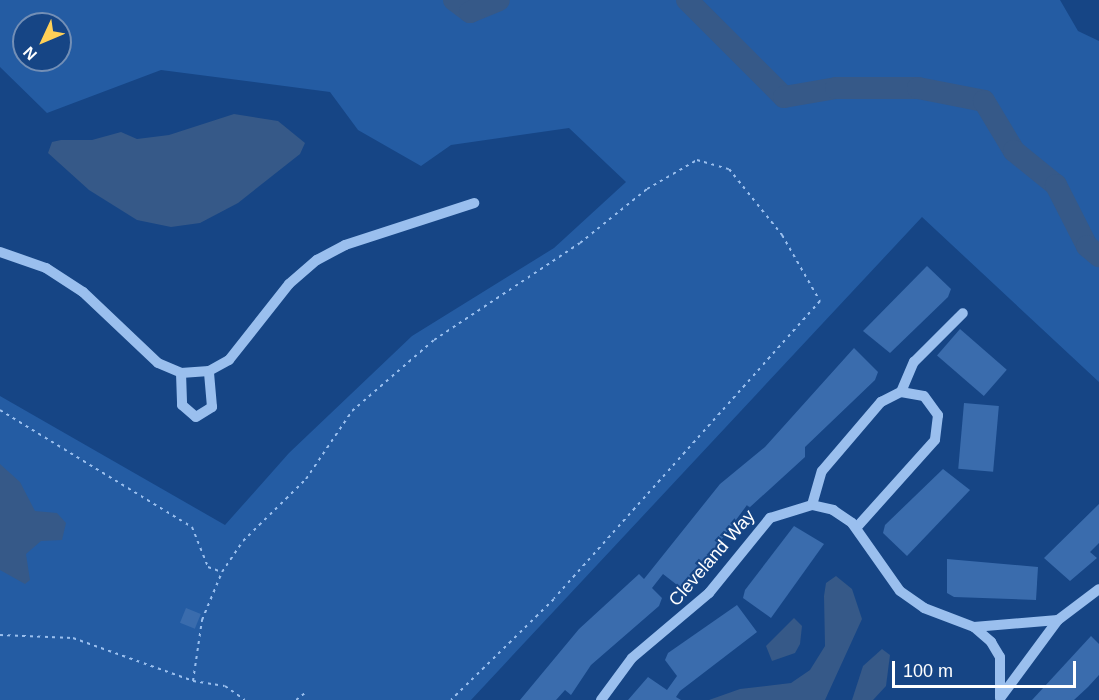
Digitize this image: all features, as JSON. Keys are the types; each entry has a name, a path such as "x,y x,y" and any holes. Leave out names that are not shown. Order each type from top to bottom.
{"street":[{"path":"0,252 60,276 158,363 181,373 209,371 229,360 289,284 317,260 345,245 474,203"},
{"path":"963,313 914,362 901,392 881,402 831,459 812,504 840,513 856,528 900,591 924,608 974,627 1058,620"},
{"path":"181,373 182,405 196,417 212,407 209,371"},
{"path":"856,528 938,434 938,415 929,400 901,392"},
{"name":"Cleveland Way","path":"601,700 632,658 709,593 770,518 812,504"},
{"path":"1000,699 1058,620 1099,589"},
{"path":"974,627 1000,657 1000,699"}],"path":[{"path":"193,681 202,621 222,572 243,541 306,479 352,411 434,340 657,183 697,160 729,169 783,235 820,301 554,599 451,700"},
{"path":"0,410 192,527 208,567 222,572"},
{"path":"0,635 73,638 193,681 225,686 245,700"},
{"path":"296,700 305,693"}],"shaded area":[{"path":"0,0 1060,0 1078,31 1099,41 1099,382 922,217 471,700 0,700 0,396 225,525 289,453 412,336 554,248 626,182 569,128 451,145 421,166 358,130 330,92 161,70 47,113 0,67"},
{"path":"234,114 278,121 305,143 300,154 238,203 200,223 171,227 137,220 89,190 48,153 52,142 61,140 92,140 121,132 137,139 169,135"},
{"path":"0,464 20,482 35,511 57,513 66,523 62,540 41,541 26,554 30,580 25,584 0,570"},
{"path":"836,576 852,589 862,619 825,700 709,700 740,689 791,683 810,670 825,646 826,583"},
{"path":"794,618 802,626 800,644 795,653 772,661 766,646"},
{"path":"882,649 890,655 886,686 873,700 852,700 863,666"}],"building":[{"path":"927,266 951,289 948,297 890,353 863,331"},
{"path":"960,329 1007,370 984,396 937,355"},
{"path":"854,348 878,372 875,380 805,447 805,457 749,508 747,505 688,585 681,588 663,574 652,588 662,598 659,606 591,665 571,695 565,690 556,700 520,700 579,629 639,574 644,579 720,484 765,447"},
{"path":"964,403 999,406 993,472 958,469"},
{"path":"943,469 970,490 907,556 883,533 885,525"},
{"path":"1099,504 1099,543 1090,552 1097,558 1070,581 1044,558"},
{"path":"794,526 824,544 771,618 743,598 745,590"},
{"path":"947,559 1038,567 1036,600 954,597 947,593"},
{"path":"737,605 757,632 680,691 676,697 681,700 628,700 648,677 667,690 677,676 665,660 668,653"},
{"path":"186,608 201,614 195,629 180,623"},
{"path":"1091,636 1099,644 1099,675 1088,687 1074,700 1032,700"}],"waterway":[{"path":"454,0 470,12 499,0"},
{"path":"687,0 784,97 836,88 918,88 984,101 1014,151 1056,185 1087,246 1099,256"}]}
